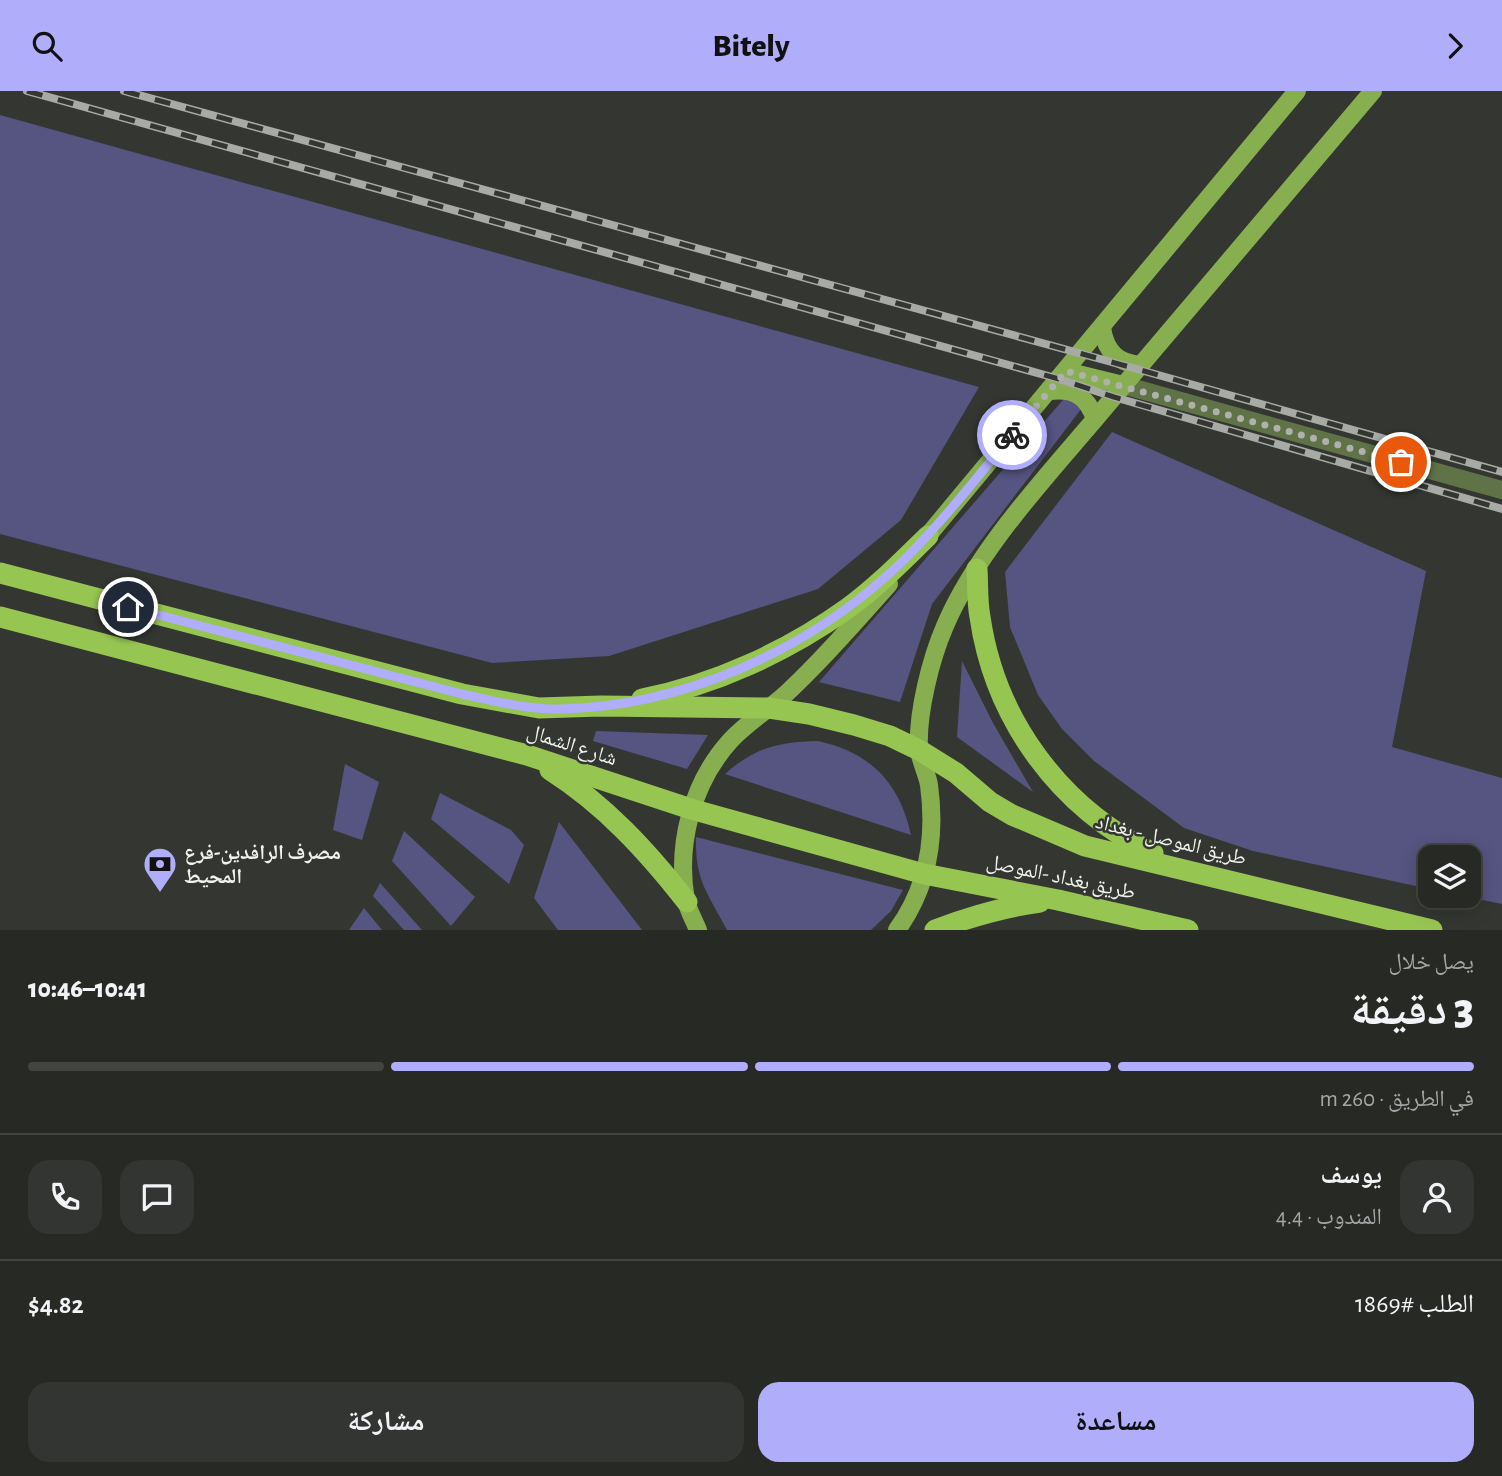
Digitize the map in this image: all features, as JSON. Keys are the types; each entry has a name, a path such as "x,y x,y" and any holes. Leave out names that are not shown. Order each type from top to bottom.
{"highway":[{"path":"601,706 654,697 705,682 755,662 803,637 848,608 889,574 928,535"},
{"path":"977,569 979,617 989,662 1006,706 1029,747 1058,784 1092,816 1121,836 1173,863 1218,877"},
{"name":"شارع الشمال","path":"0,573 462,694 539,708 769,708 854,725 890,736 919,750"},
{"name":"شارع الشمال","path":"0,617 527,755 691,809 924,874"},
{"name":"طريق الموصل - بغداد","path":"919,750 956,773 990,802 1012,815 1085,846 1432,930"},
{"path":"527,755 582,792 631,835 687,902"},
{"name":"طريق بغداد -الموصل","path":"924,874 1058,900 1188,930"},
{"path":"934,930 1013,906 1058,900"}],"main road":[{"path":"698,930 687,902 683,871 684,839 691,809 701,785 729,741 813,668 853,625 1297,91"},
{"path":"897,930 916,898 931,843 932,812 928,780 919,750 926,687 934,655 959,597 1030,496 1373,91"},
{"path":"1102,328 1105,343 1113,356 1126,364 1141,365"},
{"path":"1066,371 1123,385"},
{"path":"1050,391 1065,389 1079,394 1090,405 1095,419"}],"street":[{"path":"1123,385 1502,490"}],"shaded area":[{"path":"0,115 979,387 901,520 818,589 609,656 492,663 0,534"},
{"path":"1069,393 1085,404 932,604 900,702 819,682"},
{"path":"1112,432 1426,571 1392,747 1502,778 1502,904 1481,900 1481,845 1418,845 1418,886 1253,851 1184,828 1094,761 1062,729 1038,695 1010,627 1005,572"},
{"path":"962,661 993,723 1033,792 957,737"},
{"path":"596,731 708,735 687,769 593,741"},
{"path":"818,741 853,753 880,773 899,800 911,835 725,774 747,758 768,748"},
{"path":"345,764 379,782 362,840 333,830"},
{"path":"440,793 511,830 524,845 509,884 431,819"},
{"path":"559,822 642,930 558,930 534,898"},
{"path":"404,831 475,897 451,926 392,861"},
{"path":"696,837 903,890 891,911 871,930 727,930 700,876"},
{"path":"380,883 422,930 404,930 373,896"},
{"path":"364,908 382,930 349,930"}],"railway":[{"path":"27,91 1059,379 1502,509"},
{"path":"124,91 1502,472"}],"way so far":[{"path":"1012,435 1066,371 1401,462"}],"place":[{"name":"مصرف الرافدين-فرع المحيط","path":"160,894"}],"route":[{"path":"128,607 508,704 562,709 654,697 705,682 755,662 803,637 848,608 889,574 928,535 1012,435"}]}
